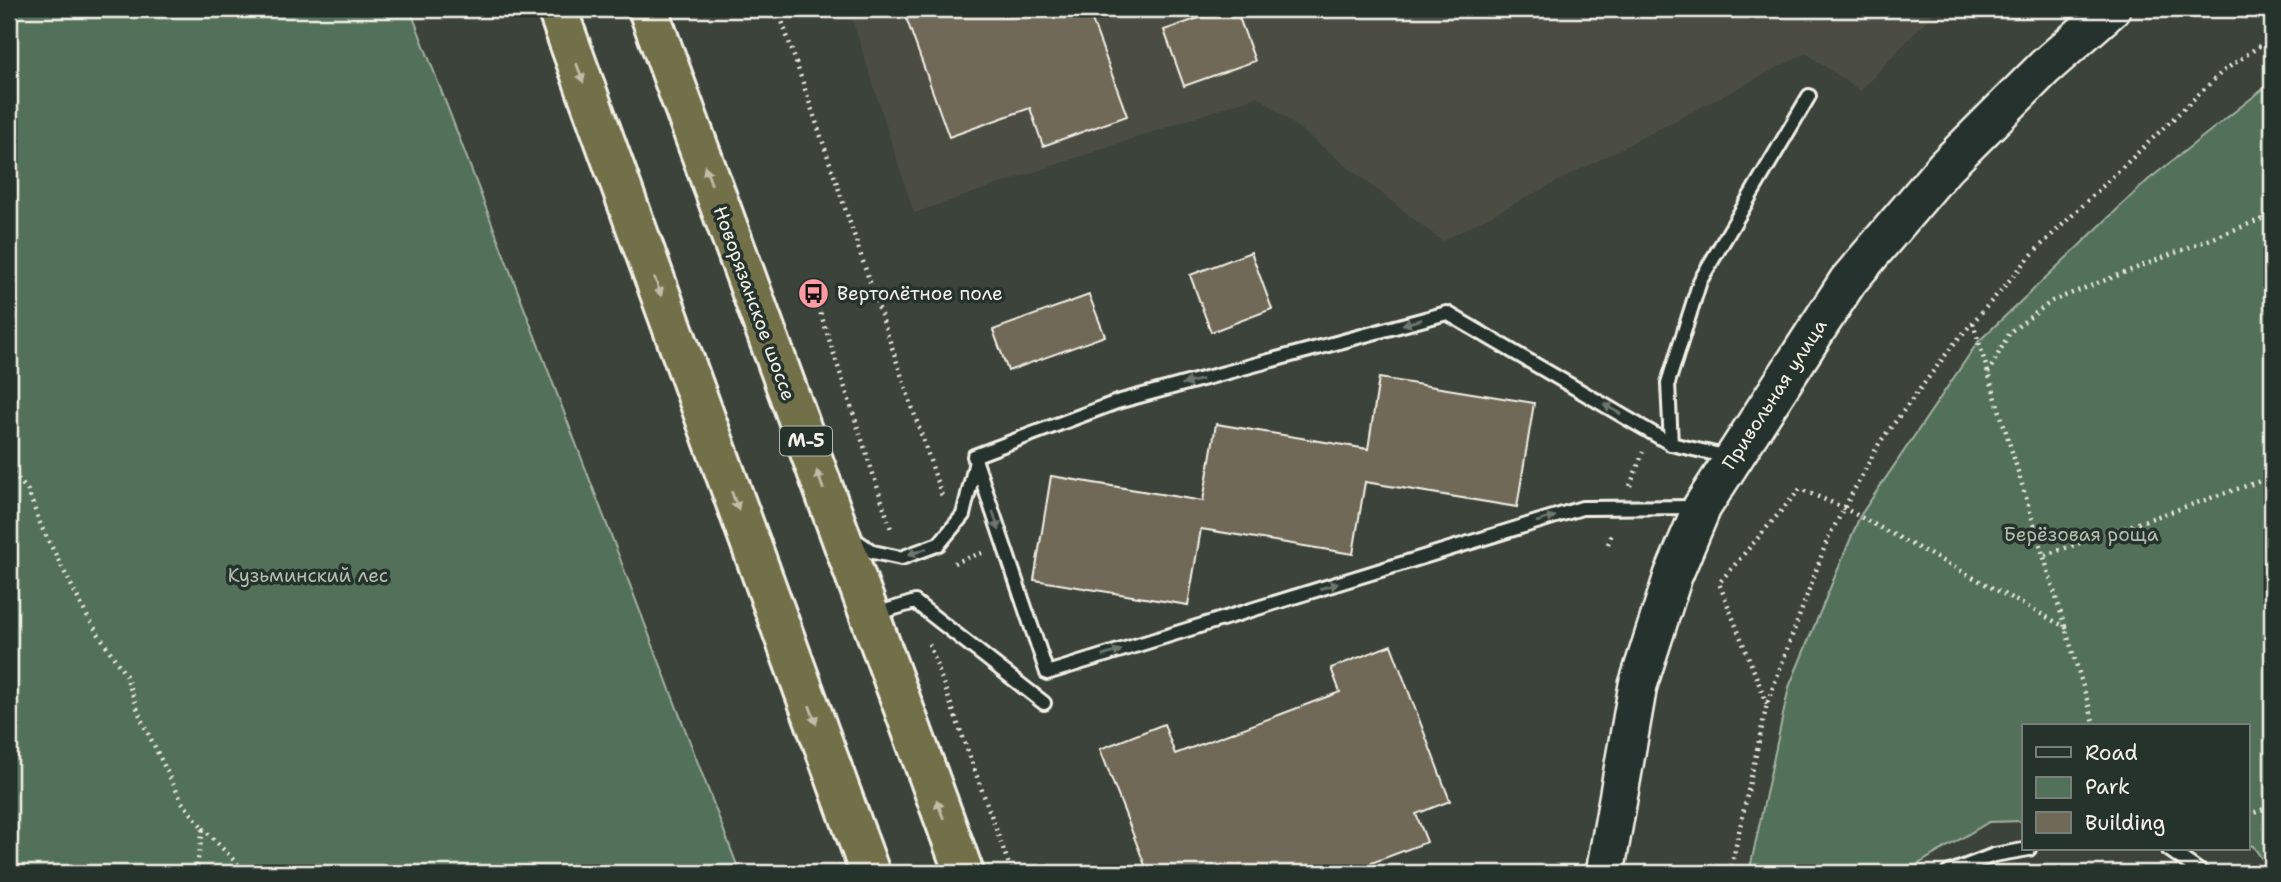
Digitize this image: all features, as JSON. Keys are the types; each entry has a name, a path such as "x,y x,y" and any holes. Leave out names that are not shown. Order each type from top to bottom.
{"highway":[{"path":"557,9 870,873"},
{"name":"Новорязанское шоссе","path":"648,9 964,873"}],"main road":[{"name":"Привольная улица","path":"1605,873 1638,685 1674,576 1702,507 1731,458 1848,281 1945,167 2045,67 2111,9"}],"lane":[{"path":"1671,444 1668,383 1700,281 1809,96"},
{"path":"1702,507 1582,508 1047,673 974,456 1118,402 1447,313 1671,444 1731,458"},
{"path":"838,529 873,552 901,558 939,544 963,515 976,461"},
{"path":"869,615 915,602 1044,703"},
{"path":"1948,873 1994,855 2023,850"},
{"path":"2169,850 2202,873"}],"path":[{"path":"778,9 953,528"},
{"path":"1730,873 1767,704 1842,507 1880,442 1973,323 2036,250 2222,72 2272,37"},
{"path":"1988,373 2010,332 2052,301 2272,215"},
{"path":"814,293 901,558"},
{"path":"1973,323 2094,724"},
{"path":"9,468 28,491 41,526 88,618 126,676 141,719 181,802 246,873"},
{"path":"2045,555 2272,477"},
{"path":"1767,704 1719,583 1800,489 1842,507 2067,628"},
{"path":"915,602 1012,873"},
{"path":"2250,814 2272,806"},
{"path":"196,873 203,828"}],"shaded area":[{"path":"849,9 1937,9 1860,91 1806,53 1442,241 1258,96 914,213"}],"green space":[{"name":"Кузьминский лес","path":"9,9 410,9 740,873 9,873"},
{"name":"Берёзовая роща","path":"2272,82 2272,873 2250,845 2250,724 2022,724 2022,821 1989,822 1903,873 1749,873 1789,687 1860,516 1978,342 2148,180"}],"building":[{"path":"903,9 1088,9 1127,116 1043,146 1030,108 949,137"},
{"path":"1225,9 1236,9 1255,61 1184,86 1164,30"},
{"path":"1251,252 1272,309 1211,332 1190,275"},
{"path":"1089,295 1105,336 1008,371 993,330"},
{"path":"1379,378 1534,403 1517,507 1365,482 1353,554 1201,529 1188,605 1034,580 1051,476 1203,501 1216,424 1368,449"},
{"path":"1391,645 1450,801 1416,814 1427,842 1358,868 1360,873 1148,873 1100,749 1164,724 1175,754 1340,692 1331,668"}],"place":[{"name":"Вертолётное поле","path":"814,293"}]}
